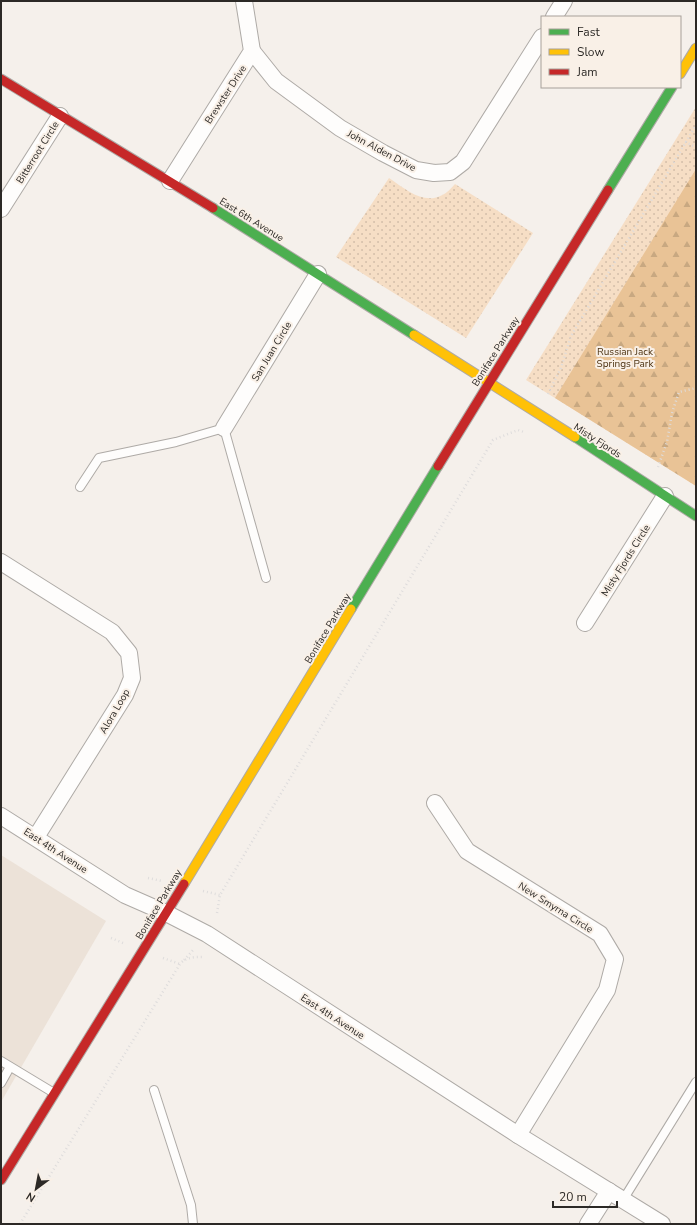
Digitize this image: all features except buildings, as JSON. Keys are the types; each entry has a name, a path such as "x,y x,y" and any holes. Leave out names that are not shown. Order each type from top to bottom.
{"main road":[{"path":"681,72 696,48"},
{"name":"East 6th Avenue","path":"1,79 170,181 489,382"},
{"name":"Boniface Parkway","path":"1,1180 166,913 489,382 671,88"},
{"name":"Misty Fjords","path":"489,382 696,516"}],"street":[{"path":"244,1 252,51"},
{"path":"555,16 564,1"},
{"name":"John Alden Drive","path":"252,51 276,81 340,128 416,170 450,172 463,162 541,39"},
{"name":"Brewster Drive","path":"170,181 252,51"},
{"name":"Bitterroot Circle","path":"1,209 60,116"},
{"name":"San Juan Circle","path":"224,428 318,274"},
{"name":"Misty Fjords Circle","path":"585,623 659,493"},
{"name":"Alora Loop","path":"1,562 112,632 129,653 132,678 125,695 36,837"},
{"name":"New Smyrna Circle","path":"435,804 467,851 600,934 615,959 607,990 518,1135"},
{"name":"East 4th Avenue","path":"1,816 125,895 166,913 213,939 518,1135 662,1224"},
{"path":"588,1224 609,1191"}],"lane":[{"path":"80,487 99,458 176,442 224,428 266,578"},
{"path":"1,1061 55,1094"},
{"path":"1,1083 10,1067"},
{"path":"623,1200 696,1082"},
{"path":"154,1090 191,1205 193,1224"}],"path":[{"path":"217,913 220,895 493,440 518,430 526,433 560,368 571,336 696,125"},
{"path":"685,142 696,147"},
{"path":"659,493 656,472 667,442 672,413 679,392 696,388"},
{"path":"20,1224 177,968 184,960 203,957"}],"shaded area":[{"path":"1,855 106,921 1,1102"}],"green space":[{"name":"Russian Jack Springs Park","path":"696,107 696,486 526,380"},
{"name":"Russian Jack Springs Park","path":"696,169 696,486 555,398"},
{"path":"389,178 413,194 430,198 438,197 455,184 533,233 466,338 336,257"}],"traffic: fast":[{"path":"608,190 671,88"},
{"path":"213,208 414,335"},
{"path":"575,437 696,516"},
{"path":"351,609 438,466"}],"traffic: slow":[{"path":"681,72 696,48"},
{"path":"414,335 575,437"},
{"path":"184,884 351,609"}],"traffic: jam":[{"path":"1,79 213,208"},
{"path":"438,466 608,190"},
{"path":"1,1180 184,884"}]}
